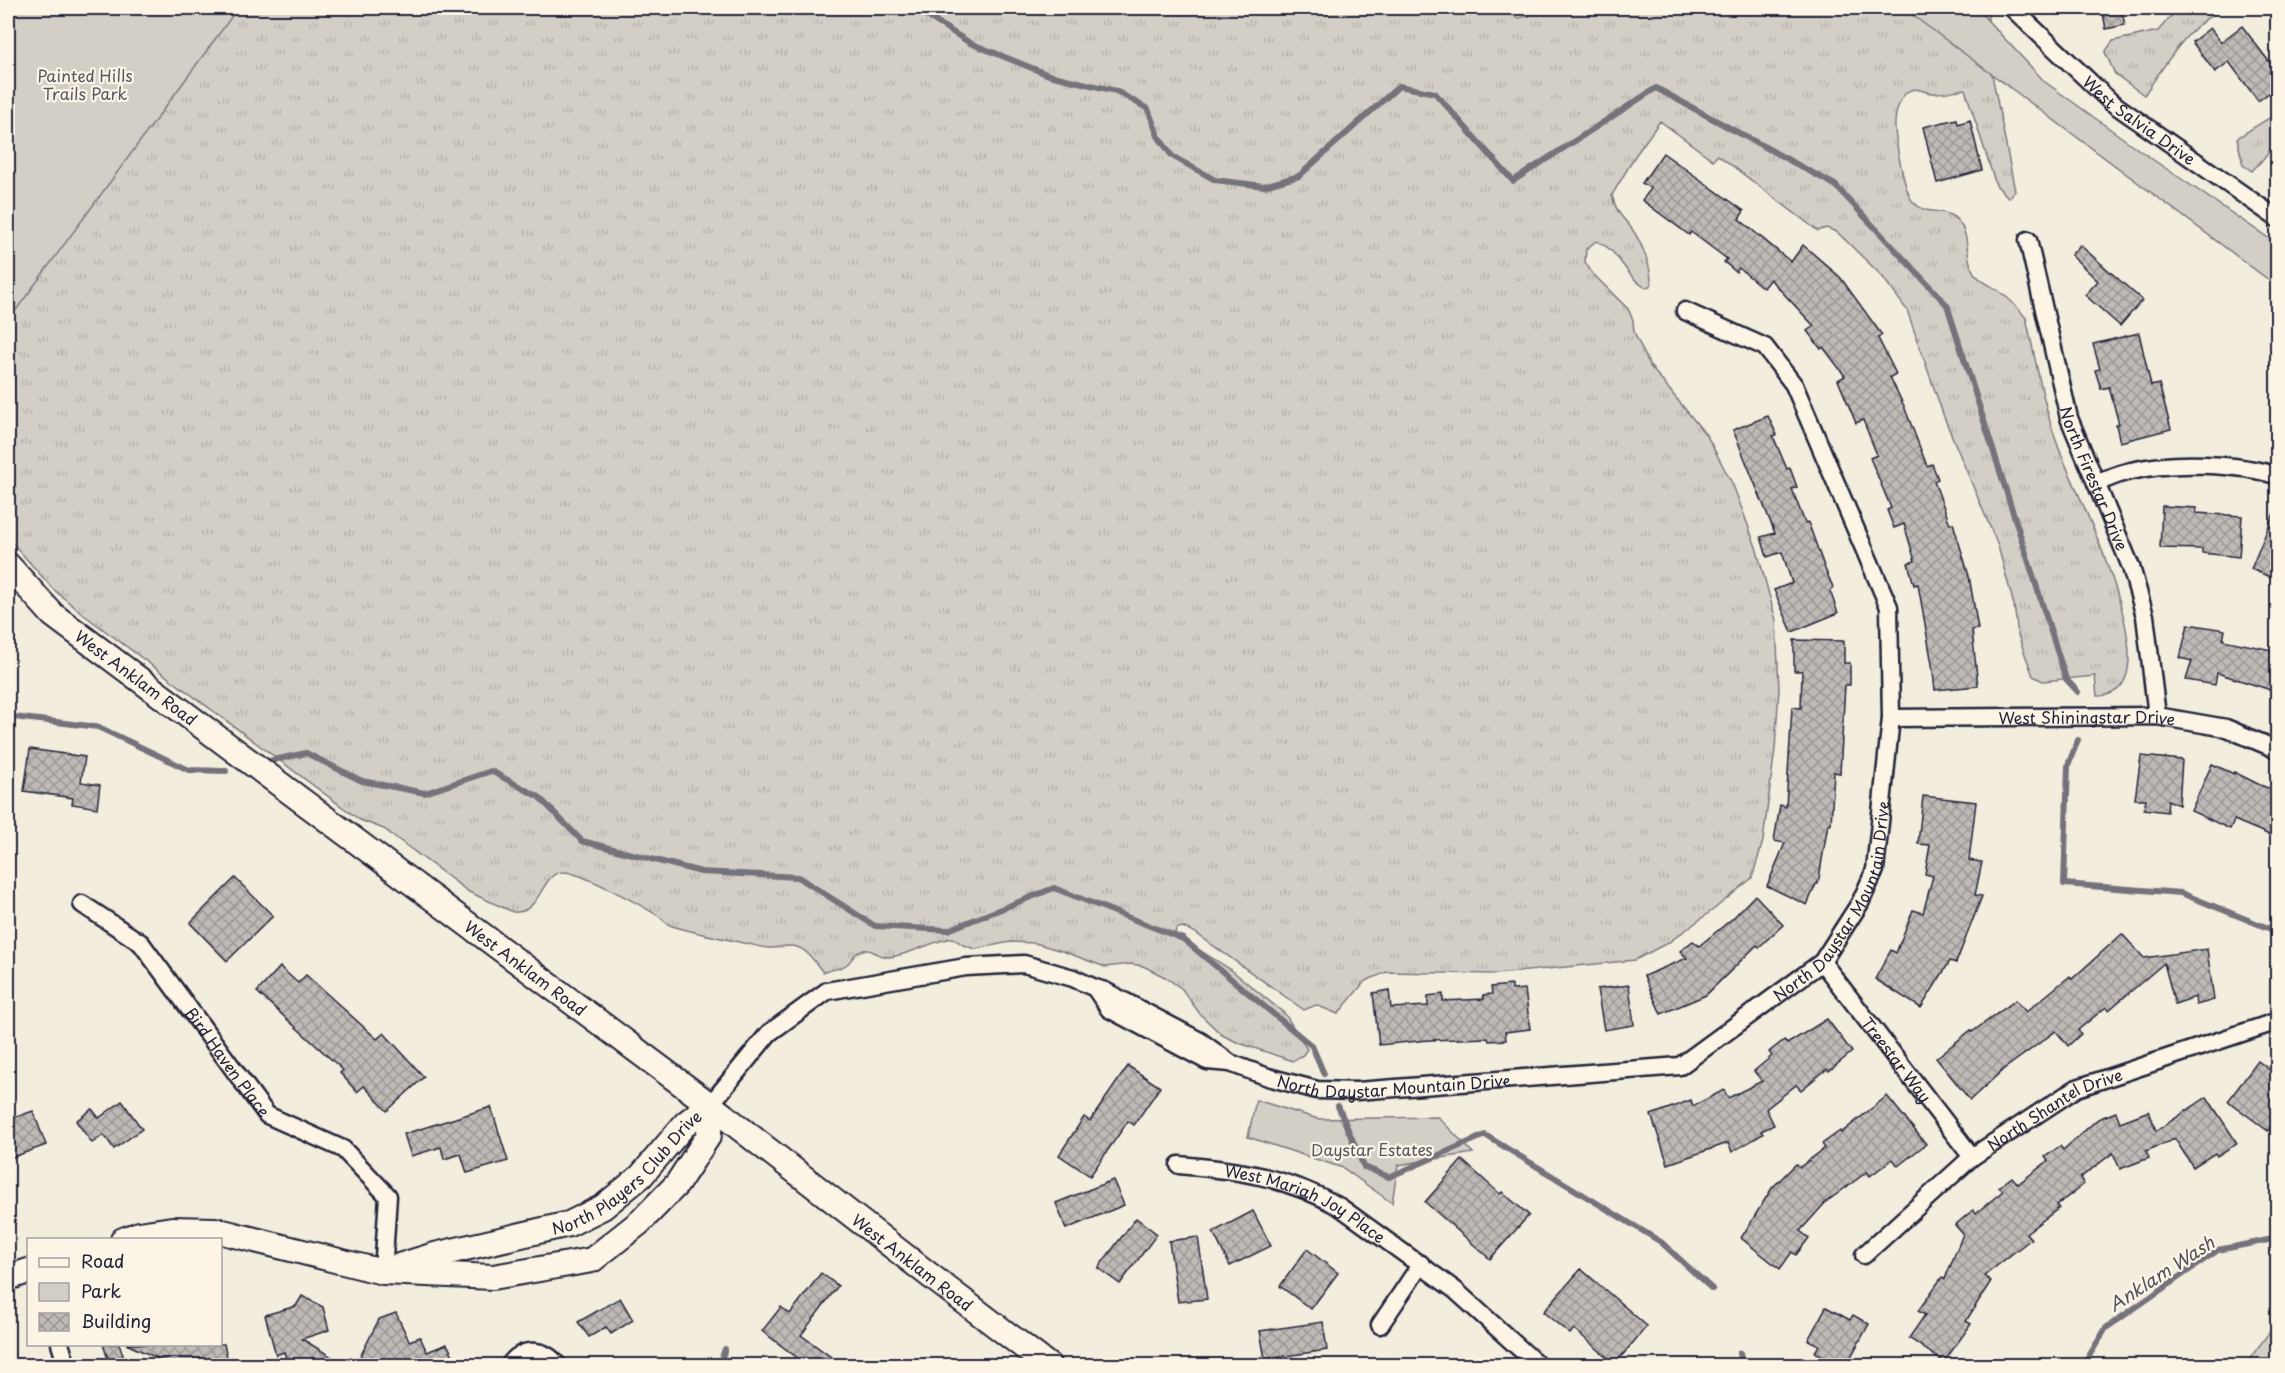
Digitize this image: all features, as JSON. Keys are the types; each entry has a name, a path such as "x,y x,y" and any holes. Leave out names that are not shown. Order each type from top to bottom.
{"main road":[{"name":"West Anklam Road","path":"8,565 52,615 710,1105 1049,1365"},
{"name":"North Players Club Drive","path":"382,1272 435,1255 569,1224 603,1207 641,1176 686,1123 710,1105"},
{"name":"North Players Club Drive","path":"126,1238 172,1229 215,1230 382,1272 493,1277 592,1260 640,1222 676,1184 709,1135 710,1105"},
{"path":"8,1278 27,1271"}],"street":[{"name":"West Salvia Drive","path":"2012,8 2111,102 2277,219"},
{"name":"North Firestar Drive","path":"2028,240 2069,418 2131,567 2145,616 2157,716"},
{"name":"North Daystar Mountain Drive","path":"710,1105 769,1033 827,991 966,967 1024,964 1073,978 1105,991 1200,1041 1230,1063 1268,1077 1317,1090 1357,1090 1680,1066 1822,962 1860,903 1875,870 1892,718 1889,607 1794,385 1765,347 1685,311"},
{"path":"2096,483 2131,471 2172,465 2233,467 2277,476"},
{"name":"West Shiningstar Drive","path":"1892,718 2157,716 2226,728 2277,750"},
{"name":"Bird Haven Place","path":"82,904 141,943 267,1114 343,1149 388,1196 382,1272"},
{"name":"Treestar Way","path":"1822,962 1972,1156"},
{"name":"North Shantel Drive","path":"1864,1255 1972,1156 2078,1088 2277,1021"},
{"name":"West Mariah Joy Place","path":"1179,1165 1221,1168 1266,1176 1298,1186 1340,1207 1455,1290 1539,1365"},
{"path":"1380,1325 1421,1264"},
{"path":"61,1346 67,1365"},
{"path":"509,1365 518,1355 538,1352 546,1354 558,1365"}],"green space":[{"path":"8,8 1499,8 1518,18 1529,16 1538,8 1988,8 1988,54 2015,191 2009,198 1996,185 1965,89 1930,93 1913,89 1904,95 1898,106 1895,122 1900,163 1906,187 1913,202 1918,207 1953,216 1958,221 1965,233 1969,260 1974,273 2008,299 2026,318 2044,399 2058,446 2114,584 2126,626 2129,662 2121,687 2097,696 2095,676 2043,681 2033,676 2018,635 2014,605 1998,546 1944,417 1907,310 1882,276 1837,232 1826,228 1818,231 1718,155 1713,160 1660,121 1635,156 1612,195 1619,213 1632,229 1642,247 1649,266 1651,285 1646,288 1639,283 1611,250 1596,241 1586,249 1585,262 1592,273 1628,309 1633,320 1634,332 1650,366 1707,436 1733,485 1756,547 1776,620 1779,689 1775,749 1763,841 1752,878 1669,942 1635,960 1496,974 1387,972 1365,981 1338,1014 1316,1005 1304,1010 1194,932 1182,927 1176,929 1175,935 1230,969 1285,1014 1307,1049 1303,1055 1293,1061 1222,1035 1200,1014 1182,989 1143,966 1131,964 1105,967 1035,943 1010,942 975,949 953,938 890,957 863,950 844,966 823,972 808,954 797,947 763,947 672,926 649,910 610,889 563,872 550,879 530,907 513,912 469,892 384,829 360,820 84,615 53,589 8,538"},
{"name":"Painted Hills Trails Park","path":"8,8 238,8 8,321"},
{"path":"1903,8 1976,8 2045,82 2149,157 2277,244 2277,286"},
{"path":"2178,8 2226,8 2201,23 2179,45 2144,95 2115,74 2105,52 2113,41 2158,31"},
{"path":"2277,113 2277,133 2273,146 2252,171 2243,165 2237,138"},
{"name":"Daystar Estates","path":"1256,1100 1318,1119 1438,1117 1473,1153 1398,1165 1392,1203 1343,1168 1248,1137"},
{"path":"2277,1322 2277,1365 2245,1365"}],"building":[{"path":"2102,8 2121,8 2125,25 2106,29"},
{"path":"2242,26 2277,72 2277,87 2258,101 2229,62 2215,72 2192,42 2210,28 2221,42"},
{"path":"1957,119 1958,124 1970,120 1982,170 1937,183 1923,127"},
{"path":"1663,153 1744,211 1739,219 1791,262 1803,245 1840,277 1882,335 1878,338 1896,374 1890,377 1927,466 1932,464 1938,479 1934,481 1950,524 1953,523 1969,576 1978,629 1972,630 1978,686 1935,690 1918,584 1914,585 1908,563 1915,561 1904,524 1894,528 1887,510 1891,508 1870,458 1877,455 1863,420 1856,423 1838,380 1845,376 1823,347 1821,349 1807,331 1814,326 1770,279 1763,288 1739,268 1736,272 1724,262 1727,259 1691,232 1689,235 1642,200 1651,189 1642,183"},
{"path":"2080,245 2142,300 2120,326 2085,295 2098,281 2071,255"},
{"path":"2139,333 2151,386 2159,384 2171,429 2120,442 2116,425 2119,424 2109,387 2101,389 2095,370 2100,369 2093,344"},
{"path":"1768,416 1777,435 1773,436 1797,487 1792,489 1805,523 1808,522 1833,587 1830,591 1838,613 1792,632 1774,590 1792,583 1782,552 1767,557 1761,537 1775,533 1733,430"},
{"path":"2162,506 2197,508 2196,513 2242,516 2239,557 2202,553 2202,549 2160,548"},
{"path":"2277,506 2277,580 2251,569"},
{"path":"2188,624 2225,630 2223,640 2277,651 2277,667 2271,690 2217,673 2215,685 2186,680 2192,661 2180,658"},
{"path":"1794,640 1844,641 1844,663 1850,663 1850,685 1845,685 1840,773 1834,772 1831,824 1828,824 1818,884 1807,905 1767,886 1785,843 1774,841 1780,805 1786,807 1792,707 1801,708 1802,671 1794,671"},
{"path":"30,749 85,757 81,782 100,785 97,808 72,804 73,798 24,791"},
{"path":"2141,756 2182,760 2179,805 2168,800 2167,812 2144,809 2146,799 2135,799"},
{"path":"2212,764 2277,791 2277,838 2234,820 2230,829 2191,811"},
{"path":"1923,796 1976,802 1969,860 1982,862 1975,895 1982,896 1956,963 1950,961 1921,1008 1875,979 1891,950 1896,953 1913,910 1923,913 1933,876 1925,874 1930,845 1918,844"},
{"path":"235,878 273,916 227,961 190,923"},
{"path":"1755,895 1783,925 1759,947 1757,945 1706,995 1661,1014 1644,976 1687,958 1680,951 1693,941 1699,946 1733,918"},
{"path":"2122,934 2144,958 2207,949 2214,1000 2196,1005 2195,997 2175,1004 2164,963 2109,1010 2106,1007 2078,1030 2081,1034 2068,1046 2056,1031 2004,1069 1970,1100 1936,1058 1971,1030 1972,1032 2016,1000 2026,1012 2070,976 2072,979"},
{"path":"280,967 298,983 306,975 377,1039 384,1033 424,1077 387,1111 364,1086 357,1092 340,1073 343,1070 257,992"},
{"path":"1512,985 1512,990 1525,989 1530,1029 1505,1032 1506,1040 1489,1041 1488,1038 1429,1040 1379,1045 1373,993 1389,990 1391,1008 1428,1006 1428,996 1443,994 1443,1001 1484,999 1483,995 1492,994 1491,987"},
{"path":"1629,985 1634,1025 1604,1030 1597,989"},
{"path":"1827,1019 1852,1052 1801,1090 1796,1085 1766,1109 1774,1125 1761,1131 1763,1134 1732,1152 1728,1143 1668,1164 1651,1115 1691,1100 1693,1106 1724,1090 1728,1098 1762,1081 1754,1071 1772,1056 1769,1052 1784,1040 1787,1044"},
{"path":"2258,1061 2277,1075 2277,1119 2268,1131 2228,1101"},
{"path":"1128,1066 1160,1087 1134,1125 1128,1121 1090,1176 1059,1155 1084,1117 1090,1121"},
{"path":"1887,1096 1926,1144 1898,1166 1893,1159 1870,1176 1867,1172 1826,1202 1800,1231 1809,1238 1796,1255 1792,1252 1780,1269 1741,1238 1772,1188 1796,1164 1800,1167 1825,1148 1822,1144 1840,1131 1841,1133"},
{"path":"2207,1097 2237,1143 2217,1156 2215,1153 2193,1167 2175,1139 2146,1151 2149,1158 2120,1169 2113,1153 2080,1178 2084,1184 2057,1205 2059,1208 2026,1233 2031,1239 1984,1276 1991,1281 1966,1321 1971,1324 1944,1362 1909,1338 1925,1315 1918,1311 1942,1277 1945,1279 1963,1234 1955,1225 1973,1210 1976,1213 2003,1191 1999,1187 2012,1177 2018,1184 2048,1161 2045,1157 2060,1146 2063,1150 2098,1119 2116,1112 2120,1122 2149,1111 2156,1131"},
{"path":"122,1101 142,1129 114,1149 104,1135 92,1143 76,1121 92,1109 99,1118"},
{"path":"491,1107 508,1161 467,1173 461,1154 444,1159 441,1147 411,1156 404,1134"},
{"path":"33,1111 46,1145 8,1159 8,1120"},
{"path":"1462,1160 1500,1194 1502,1192 1529,1215 1490,1259 1425,1202"},
{"path":"1113,1180 1124,1205 1066,1229 1056,1203"},
{"path":"1253,1211 1271,1246 1230,1266 1213,1232"},
{"path":"1136,1218 1157,1234 1120,1284 1098,1268"},
{"path":"1198,1237 1207,1299 1178,1302 1169,1241"},
{"path":"1307,1249 1338,1273 1311,1309 1280,1286"},
{"path":"1581,1269 1647,1326 1615,1364 1574,1329 1570,1334 1543,1312"},
{"path":"821,1273 838,1286 801,1335 842,1365 807,1365 762,1331 781,1307 790,1314"},
{"path":"302,1296 323,1307 329,1330 302,1339 345,1365 288,1365 284,1352 276,1355 265,1315 296,1306"},
{"path":"620,1298 633,1320 611,1334 606,1327 589,1337 578,1322"},
{"path":"1826,1307 1850,1320 1853,1315 1869,1324 1847,1364 1838,1359 1836,1363 1815,1352 1819,1345 1808,1340"},
{"path":"396,1313 409,1341 420,1337 427,1352 447,1344 458,1365 356,1365 379,1319"},
{"path":"1323,1322 1327,1350 1265,1359 1260,1331"},
{"path":"224,1344 227,1357 222,1365 173,1365 130,1346 222,1346"},
{"path":"104,1346 120,1346 125,1361 110,1365"}],"waterway":[{"path":"914,8 970,43 1049,75 1116,91 1148,109 1158,136 1172,156 1215,180 1264,186 1299,176 1399,86 1435,93 1513,181 1656,88 1835,185 1947,305 2066,679 2078,692"},
{"path":"8,715 98,727 189,770 226,771"},
{"path":"2078,740 2068,765 2064,884 2181,893 2278,932"},
{"path":"269,761 306,753 362,781 425,793 491,771 539,797 582,841 701,872 798,877 875,926 948,930 1054,888 1183,939 1312,1046 1324,1074"},
{"path":"1338,1106 1364,1167 1389,1177 1485,1135 1661,1242 1712,1289"},
{"name":"Anklam Wash","path":"2083,1366 2106,1328 2218,1250 2278,1238"},
{"path":"719,1366 725,1349"},
{"path":"1740,1353 1743,1366"}]}
